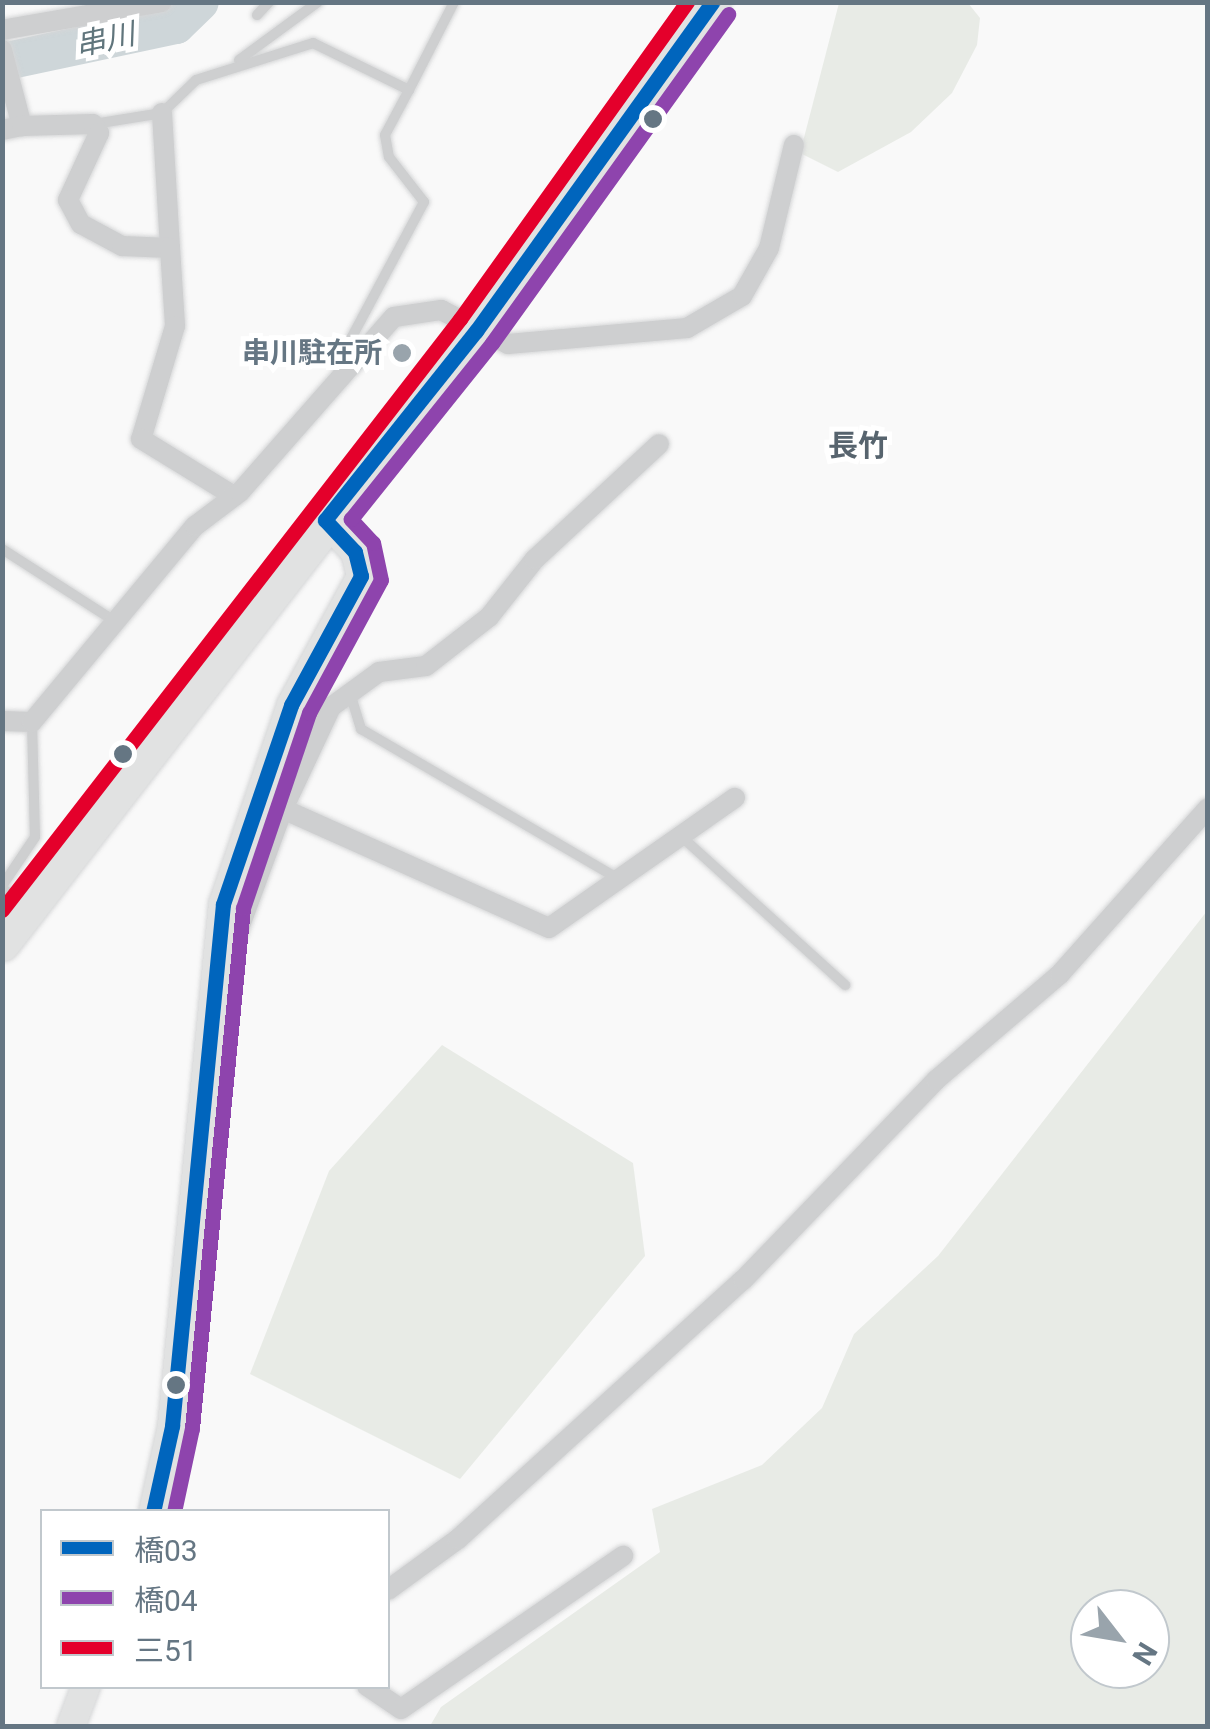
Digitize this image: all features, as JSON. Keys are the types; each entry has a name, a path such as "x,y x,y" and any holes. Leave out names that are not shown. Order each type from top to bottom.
{"highway":[{"path":"9,918 476,331 712,2"}],"main road":[{"path":"154,1509 172,1426 216,940 291,705 360,581 358,556 325,520"},
{"path":"71,1726 85,1689"}],"street":[{"path":"2,30 162,2"},
{"path":"2,50 15,123 93,124 99,133 68,200 81,224 122,246 170,248"},
{"path":"162,113 175,326 141,439 234,496"},
{"path":"2,721 32,722 195,526 234,496 365,354 394,317 420,308 508,344 567,344 688,328 729,304 769,248 794,145"},
{"path":"216,940 238,932 283,808 332,707 379,672 426,666 490,617 536,559 658,444"},
{"path":"283,808 526,924 549,928 624,882 734,798"},
{"path":"390,1589 458,1539 743,1280 936,1080 1060,974 1208,808"},
{"path":"371,1689 401,1709 622,1556"}],"lane":[{"path":"257,15 269,2"},
{"path":"230,66 318,2"},
{"path":"365,354 352,337 424,202 389,157 385,135 454,2"},
{"path":"93,124 162,113 196,80 230,66 313,43 409,90"},
{"path":"2,549 116,623"},
{"path":"350,693 362,729 624,882"},
{"path":"2,886 35,837 32,722"},
{"path":"684,838 845,985"}],"shaded area":[{"path":"839,3 968,3 980,18 977,45 952,93 911,132 838,172 800,153"},
{"path":"1207,911 1207,1726 430,1726 441,1707 660,1552 652,1509 762,1465 822,1408 854,1334 938,1256"},
{"path":"442,1045 633,1163 645,1256 460,1479 250,1374 329,1171"}],"waterway":[{"name":"串川","path":"2,62 176,25 200,2"}],"transit line":[{"name":"三51","path":"2,910 460,319 687,2"},
{"name":"橋03","path":"154,1509 172,1426 223,904 291,705 361,576 355,552 325,520 476,331 712,2"},
{"name":"橋04","path":"175,1509 192,1428 243,908 309,713 381,580 373,543 351,519 492,343 728,14"}],"place":[{"name":"串川駐在所","path":"402,353"}],"district":[{"name":"長竹","path":"858,446"}]}
